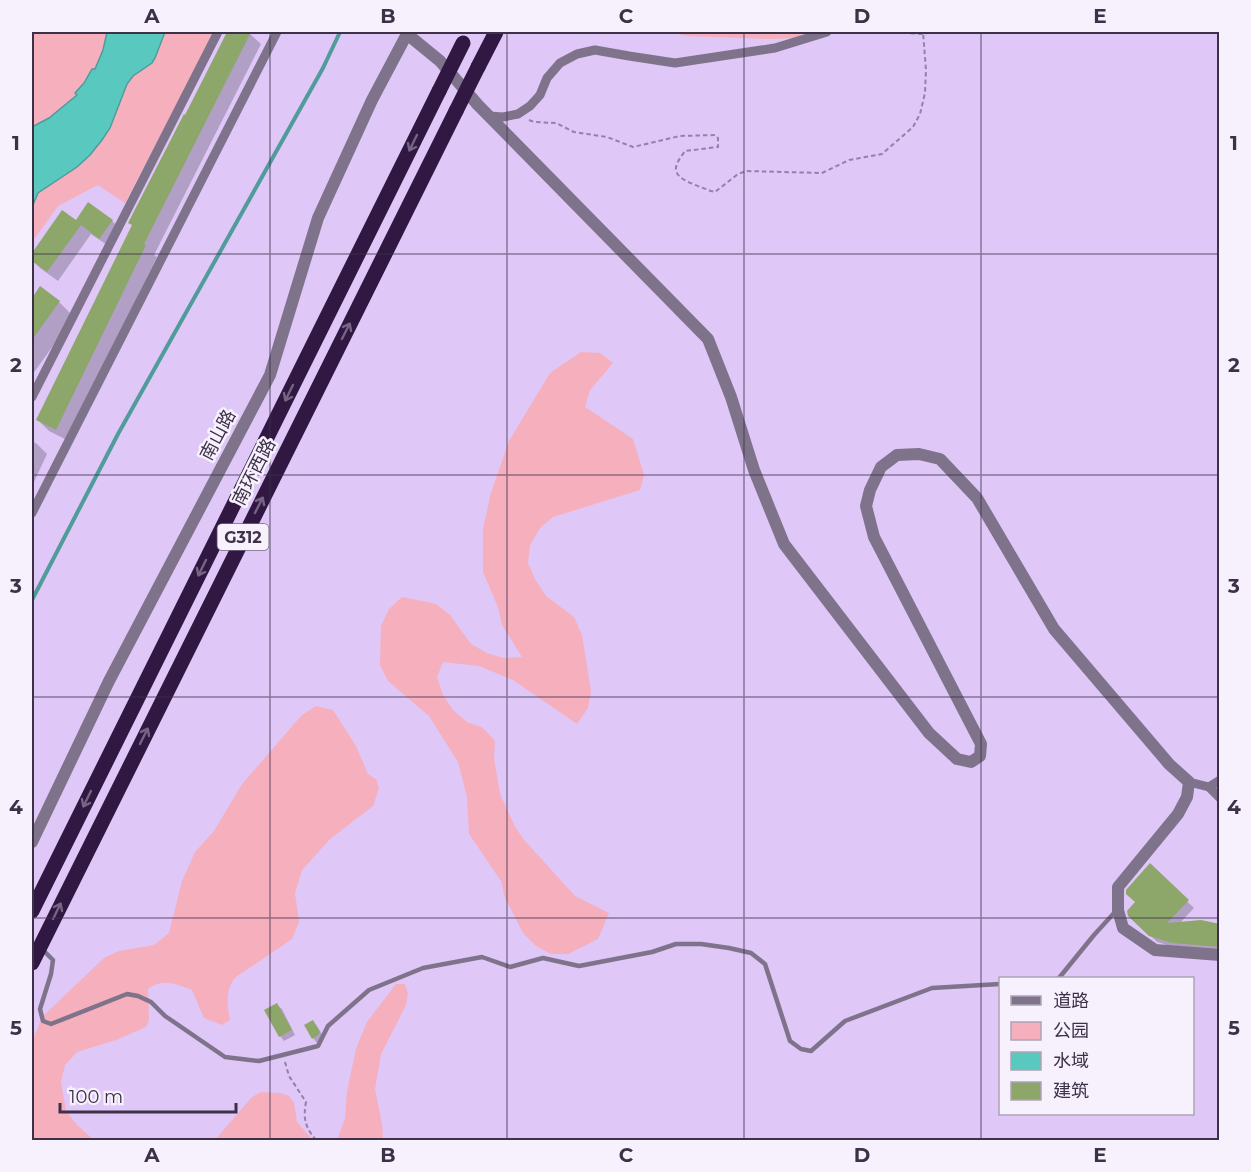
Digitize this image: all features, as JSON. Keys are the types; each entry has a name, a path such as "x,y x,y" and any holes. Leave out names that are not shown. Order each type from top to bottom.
{"highway":[{"name":"南环西路","path":"32,963 496,32"},
{"name":"南环西路","path":"32,911 466,37"}],"street":[{"path":"32,397 218,32"},
{"path":"32,513 277,32"},
{"path":"489,116 504,117 518,114 530,106 540,95 548,78 560,63 577,54 595,50 675,63 775,48 827,32"},
{"path":"407,33 440,62 489,116 708,339 731,397 754,470 784,544 929,734 957,759 972,762 980,756 981,744 974,727 874,537 866,506 870,490 880,467 897,455 919,454 940,459 977,498 1054,628 1168,764 1189,782 1209,787 1220,798"},
{"name":"南山路","path":"32,842 110,681 270,375 318,218 372,100 407,33"},
{"path":"1209,787 1220,780"},
{"path":"1189,782 1187,796 1178,814 1118,887 1118,910 1123,928 1155,950 1220,955"}],"lane":[{"path":"1060,977 1118,910"},
{"path":"40,947 53,960 40,1009 43,1021 51,1024 127,994 138,996 152,1002 165,1016 225,1057 259,1061 318,1046 328,1026 369,990 423,968 482,957 510,967 543,958 579,966 652,952 676,944 701,944 751,953 765,964 790,1041 801,1049 811,1051 845,1021 932,988 999,984"}],"path":[{"path":"888,32 929,32"},
{"path":"525,109 527,118 534,122 556,123 574,132 607,137 633,147 680,136 715,135 718,138 718,147 685,151 678,162 676,171 677,175 686,181 711,191 716,192 738,174 746,171 822,173 849,160 882,154 913,127 920,114 925,93 924,33"},
{"path":"284,1056 289,1076 306,1102 304,1115 308,1130 316,1140"}],"green space":[{"path":"32,32 215,32 125,203 98,185 58,206 32,242"},
{"path":"669,32 806,32 797,38 769,39 686,36"},
{"path":"581,352 600,353 613,363 590,390 585,407 633,439 644,475 640,490 553,517 540,528 530,545 528,563 535,579 546,596 574,617 582,635 591,691 588,708 577,724 513,680 479,666 443,662 437,677 443,695 453,710 467,722 483,728 495,741 494,758 500,794 515,827 525,841 575,896 609,913 598,939 568,954 551,954 536,946 523,933 505,898 501,881 469,834 467,797 458,762 429,716 388,681 380,665 381,626 389,609 402,597 436,604 450,615 471,644 487,653 503,658 522,657 502,625 498,607 483,572 483,529 491,493 509,441 550,373"},
{"path":"316,706 333,710 356,746 368,774 376,779 379,788 373,806 330,839 302,870 295,893 299,922 292,939 236,977 228,992 230,1020 222,1025 204,1018 192,990 164,983 148,989 149,1019 146,1027 116,1040 77,1052 65,1065 61,1082 66,1111 94,1140 32,1140 32,1050 34,1037 42,1017 104,958 119,951 154,945 169,933 182,881 195,852 214,831 242,784 302,715"},
{"path":"396,984 405,984 408,994 406,1005 381,1054 375,1089 383,1140 337,1140 345,1119 347,1091 356,1049 367,1022"},
{"path":"261,1092 289,1096 294,1103 297,1122 313,1140 215,1140 252,1097"}],"water":[{"path":"107,32 165,32 152,63 133,76 127,84 110,128 102,140 77,167 38,193 32,207 32,127 49,118 77,95 75,93 92,69 95,69"}],"building":[{"path":"227,32 251,32 144,244 146,245 56,430 36,420 132,225 128,223"},
{"path":"88,202 113,220 99,239 81,225 47,272 32,261 32,253 62,210 76,220"},
{"path":"40,286 60,301 32,340 32,298"},
{"path":"1150,863 1189,900 1167,923 1201,920 1220,924 1220,947 1172,943 1149,936 1128,916 1127,911 1135,902 1126,894 1126,890"},
{"path":"277,1003 292,1030 279,1037 264,1010"},
{"path":"313,1020 320,1032 312,1039 304,1025"}],"waterway":[{"path":"32,600 118,434 323,68 340,32"}]}
